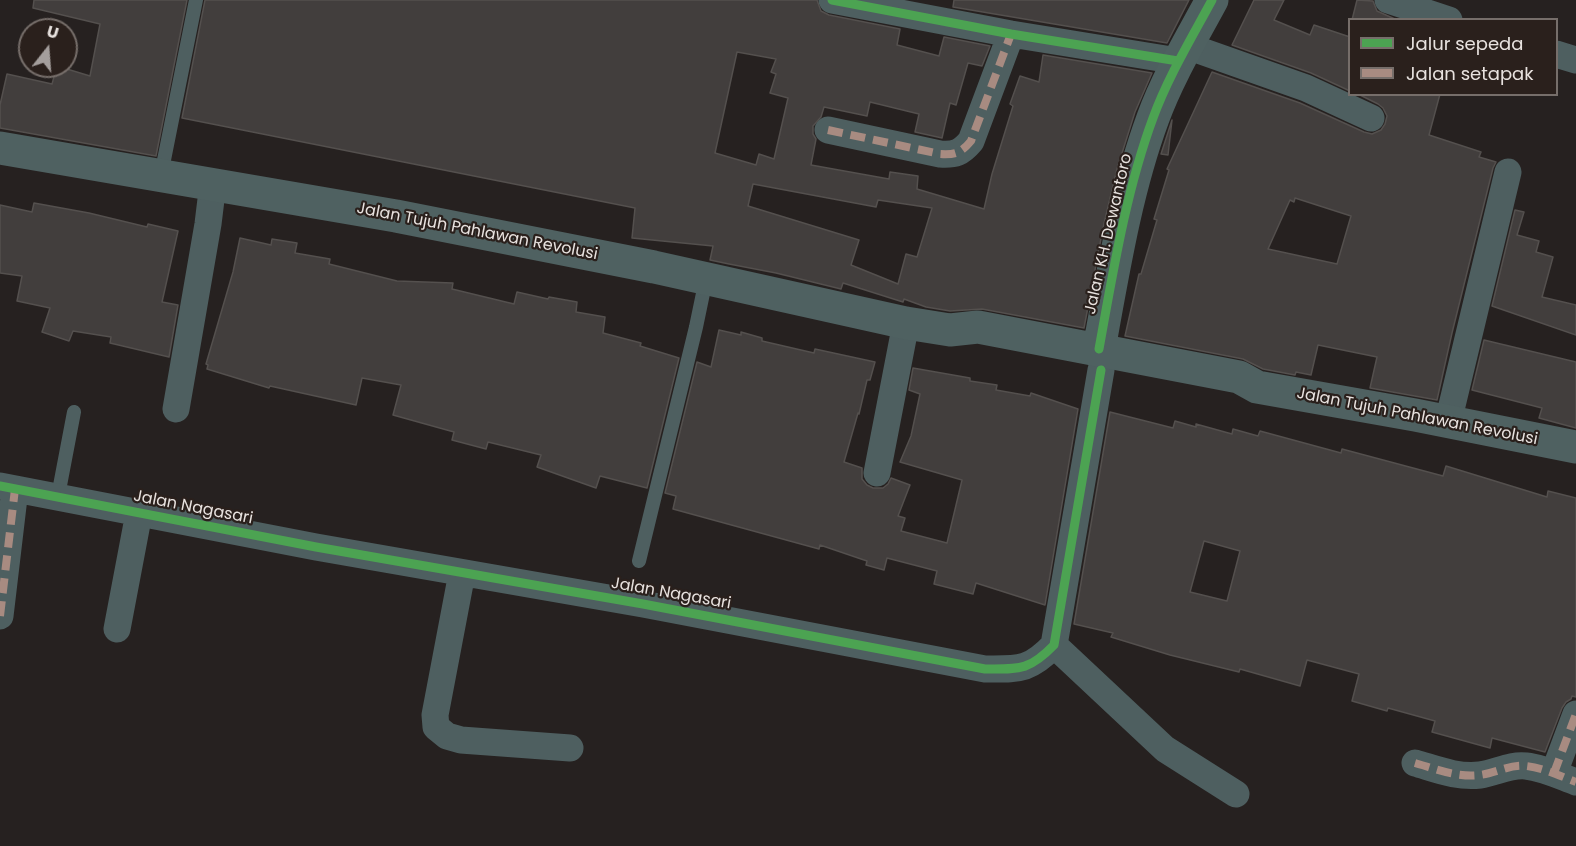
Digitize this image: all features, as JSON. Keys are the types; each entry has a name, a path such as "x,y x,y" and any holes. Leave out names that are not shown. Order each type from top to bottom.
{"main road":[{"name":"Jalan KH. Dewantoro","path":"1100,359 1114,266 1136,174 1153,118 1212,0"},
{"name":"Jalan Tujuh Pahlawan Revolusi","path":"0,148 408,218 906,323 950,330 978,327 1236,392 1257,387 1576,447"}],"street":[{"path":"832,0 907,7 1011,34 1183,54 1306,88 1371,118"},
{"path":"1388,0 1443,18"},
{"path":"828,130 940,154 950,155 962,152 970,141 1011,34"},
{"path":"1558,54 1576,60"},
{"path":"1448,422 1508,172"},
{"path":"176,409 213,183"},
{"path":"877,473 906,323"},
{"path":"1100,359 1054,645 1165,749 1236,794"},
{"path":"0,616 8,488"},
{"name":"Jalan Nagasari","path":"8,488 985,669 1018,669 1032,664 1054,645"},
{"path":"117,628 139,513"},
{"path":"462,573 435,716 436,728 447,736 461,740 570,748"},
{"path":"1416,763 1454,775 1479,775 1510,766 1525,766 1565,778 1576,714"}],"lane":[{"path":"161,175 196,0"},
{"path":"639,561 706,279"},
{"path":"58,496 74,412"}],"building":[{"path":"34,0 187,0 156,156 0,128 0,105 7,74 52,84 54,78 78,78 78,72 90,76 100,24 33,8"},
{"path":"205,0 817,0 821,11 829,15 900,29 897,45 939,56 944,37 990,46 982,66 968,63 956,105 950,103 942,138 915,132 919,114 870,102 867,116 824,107 821,117 813,126 816,139 811,165 889,179 890,172 918,176 917,189 984,209 1013,106 1010,104 1020,76 1039,82 1043,55 1152,73 1135,112 1117,169 1084,328 982,309 950,311 926,307 843,283 841,289 710,260 713,246 632,238 635,208 182,118","holes":["737,52 776,59 771,72 776,74 770,93 788,98 774,159 759,154 756,165 715,153","753,184 876,207 878,200 932,208 917,257 906,254 898,284 851,265 859,240 748,206"]},
{"path":"954,0 1189,0 1167,43 953,7"},
{"path":"1254,0 1284,0 1274,20 1310,35 1314,25 1348,36 1348,90 1311,73 1232,45"},
{"path":"1357,0 1373,1 1377,11 1393,18 1352,18"},
{"path":"1212,72 1300,103 1372,134 1381,130 1387,116 1378,104 1362,96 1439,96 1429,135 1481,152 1479,157 1496,162 1437,400 1370,388 1377,357 1318,345 1311,375 1296,372 1295,375 1263,369 1243,359 1125,336 1139,274 1141,274 1157,220 1154,219 1169,170 1167,169","holes":["1295,198 1351,216 1337,264 1268,249 1290,200 1294,202"]},
{"path":"1172,120 1168,155 1161,154"},
{"path":"34,203 147,227 148,224 178,231 162,302 178,305 169,357 110,343 111,337 73,331 69,341 42,332 50,308 17,301 22,276 0,273 0,205 32,212"},
{"path":"1515,210 1524,212 1517,235 1539,241 1536,252 1553,257 1542,297 1576,305 1576,335 1492,306"},
{"path":"240,238 271,245 272,239 297,243 295,253 330,259 329,264 397,281 453,283 452,289 514,304 517,292 548,299 549,297 577,302 576,312 605,317 603,333 641,343 640,346 679,358 647,488 600,476 596,488 537,467 541,455 488,442 486,449 452,440 454,432 393,415 401,385 362,378 356,405 270,386 269,388 207,369 206,364 233,272"},
{"path":"719,330 741,335 741,332 762,338 762,341 814,353 815,349 875,362 870,380 867,380 844,462 862,468 862,479 873,488 883,488 891,478 910,485 898,516 905,518 901,531 947,543 962,480 900,462 911,436 920,394 909,390 913,368 997,385 996,390 1030,396 1031,393 1078,409 1045,605 976,583 973,594 934,584 937,571 887,558 884,570 866,565 867,561 820,545 819,549 673,509 676,496 665,493 697,362 711,367"},
{"path":"1484,340 1576,362 1576,428 1539,418 1542,408 1472,390"},
{"path":"1110,412 1173,428 1175,421 1232,434 1233,429 1258,436 1260,431 1341,453 1342,449 1443,476 1446,466 1547,497 1548,491 1576,498 1576,697 1572,696 1562,708 1545,752 1492,738 1490,748 1432,732 1435,721 1352,701 1359,674 1307,660 1300,686 1240,669 1239,672 1170,655 1111,637 1113,633 1074,624","holes":["1204,541 1240,551 1227,601 1190,592"]}],"marked path":[{"path":"828,130 940,154 961,151 971,141 1011,34"},
{"path":"0,616 15,489"},
{"path":"1554,773 1576,714"},
{"path":"1415,763 1472,776 1514,766 1526,766 1546,770 1576,782"}],"cycle path":[{"path":"832,0 1011,34 1178,61"},
{"path":"1099,349 1121,232 1135,174 1153,118 1180,58 1212,0"},
{"path":"0,486 316,547 643,604 985,669 1015,668 1037,660 1054,645 1101,370"}]}
